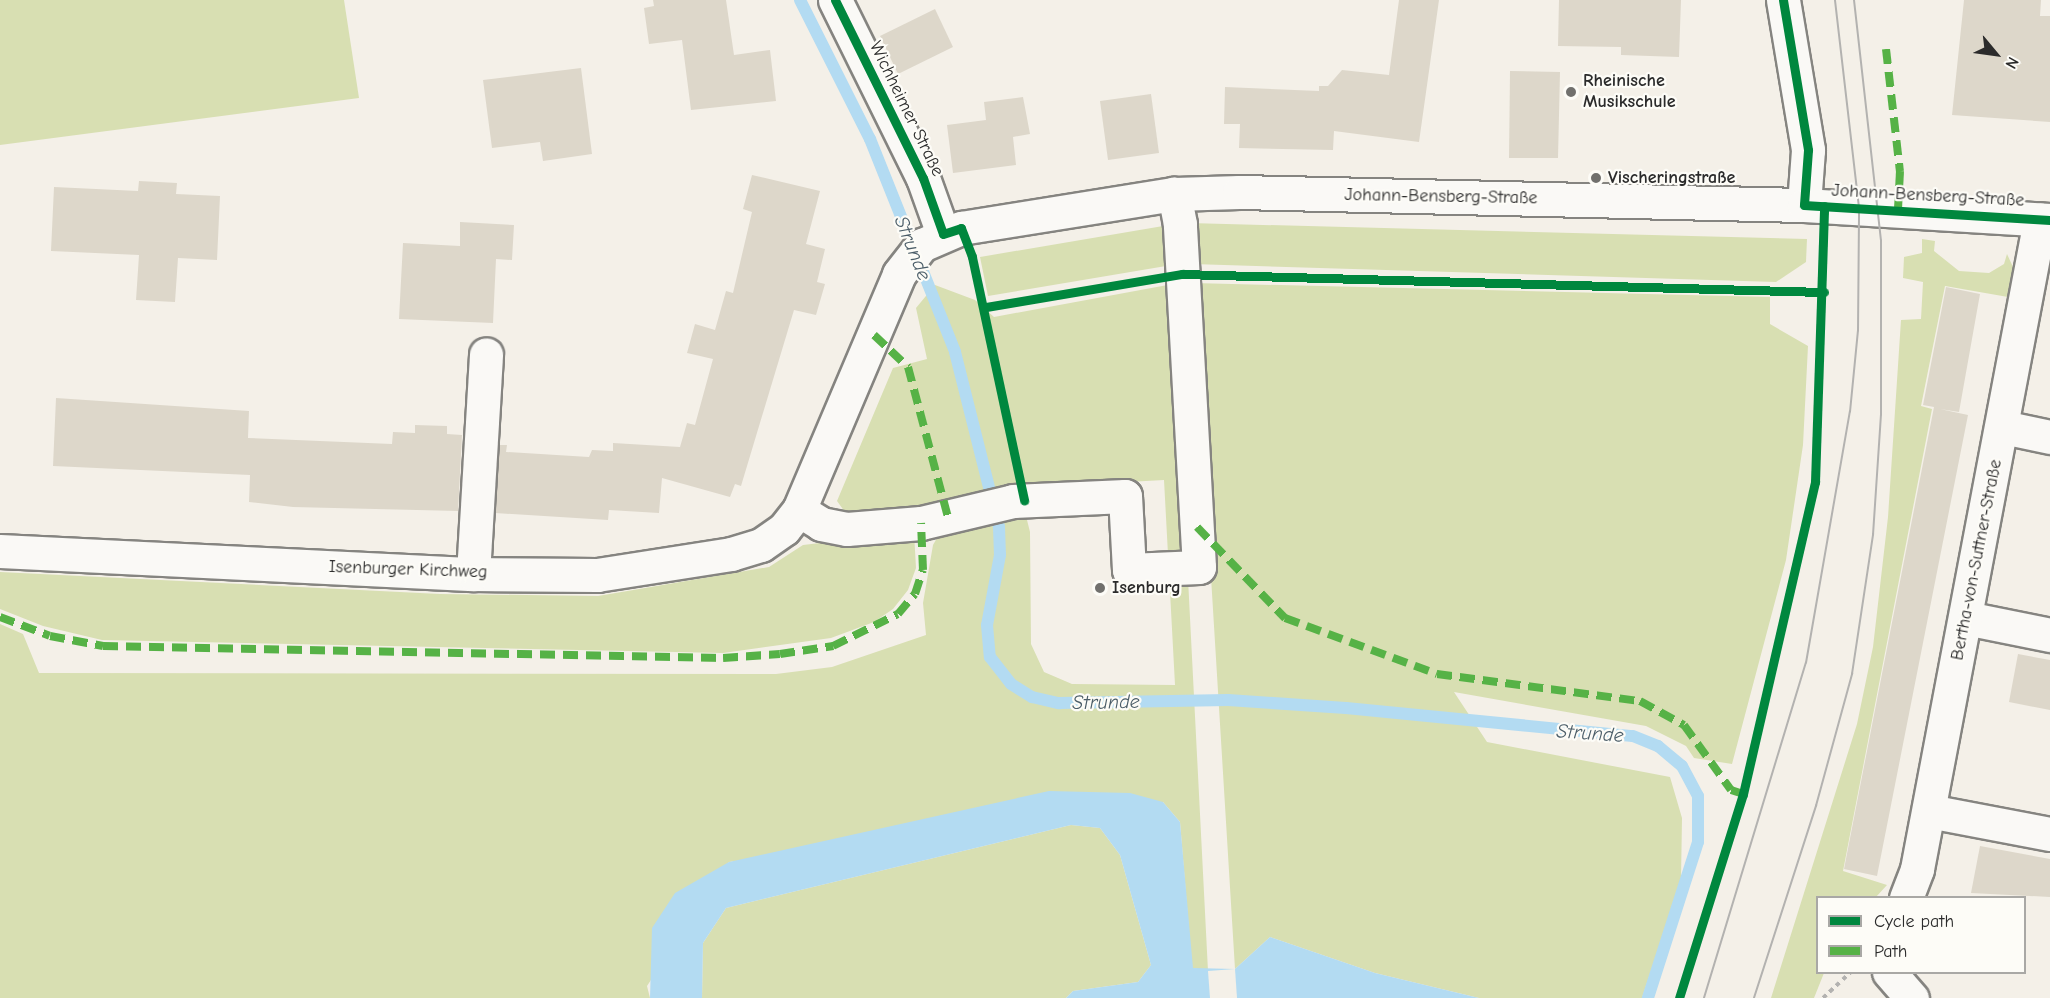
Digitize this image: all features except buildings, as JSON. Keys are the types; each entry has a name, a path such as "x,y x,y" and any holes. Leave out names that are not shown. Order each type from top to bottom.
{"street":[{"name":"Wichheimer Straße","path":"835,0 923,178 925,246"},
{"path":"1783,0 1808,150 1804,205"},
{"name":"Johann-Bensberg-Straße","path":"925,246 1174,194 1239,192 1804,205 2045,220"},
{"path":"925,246 799,510 821,524 847,529 976,512 1013,501 1125,496 1129,570 1199,567 1180,224 1174,194"},
{"name":"Bertha-von-Suttner-Straße","path":"1906,896 1917,870 2045,220"},
{"path":"473,574 486,354"},
{"path":"2003,427 2050,437"},
{"name":"Isenburger Kirchweg","path":"0,551 473,574 597,575 731,554 761,545 784,529 799,510"},
{"path":"1966,618 2050,635"},
{"path":"1929,810 2050,834"},
{"path":"1891,974 1912,998"}],"path":[{"path":"1824,998 1849,974"}],"green space":[{"path":"0,0 344,0 359,98 0,145"},
{"path":"1189,223 1807,239 1806,262 1776,282 1192,264"},
{"path":"1169,225 1172,265 988,296 980,257"},
{"path":"1922,239 1935,241 1934,251 1959,271 1989,273 2004,264 2007,254 2013,267 2008,297 1945,286 1921,406 1932,409 1843,871 1887,885 1877,896 1816,896 1816,974 1824,974 1814,998 1771,998 1857,724 1873,647 1888,517 1901,320 1921,319 1923,282 1903,278 1904,257 1922,253"},
{"path":"1193,283 1770,297 1770,324 1808,346 1803,445 1786,560 1732,764 1694,758 1686,746 1646,726 1454,692 1487,742 1670,777 1682,818 1681,880 1642,998 1479,998 1375,973 1270,937 1235,969"},
{"path":"1173,284 1208,971 1192,968 1180,822 1163,802 729,862 647,986 650,998 0,998 0,624 23,634 39,673 776,674 832,667 926,635 923,603 933,545 958,501 850,519 837,501 893,368 927,359 916,308 935,285 975,300 994,317","holes":["1164,480 1175,685 1072,684 1044,672 1031,644 1030,532 1019,488"]},
{"path":"914,532 916,568 908,590 893,609 874,622 831,638 723,653 102,640 43,626 0,609 0,572 440,594 598,596 769,567 803,545"},
{"path":"1071,825 1100,828 1120,855 1151,965 1138,982 1073,991 1066,998 702,998 703,943 726,908"}],"water":[{"path":"1049,791 1130,793 1163,802 1180,822 1193,968 1235,969 1270,937 1375,973 1479,998 1066,998 1073,991 1138,982 1151,965 1120,855 1100,828 1071,825 726,908 703,943 702,998 650,998 652,928 675,893 729,862"}],"pier":[{"path":"1235,969 1237,998 1210,998 1208,971"}],"waterway":[{"name":"Strunde","path":"800,0 870,139 955,352 999,527 1000,555 987,625 990,657 1011,684 1032,697 1059,703 1228,700 1346,708 1633,736 1658,746 1682,766 1698,796 1698,842 1648,998"}],"tram line":[{"path":"1704,998 1806,663 1850,412 1858,331 1859,208 1835,0"},
{"path":"1754,998 1816,806 1852,674 1873,535 1881,415 1881,241 1854,0"}],"marked path":[{"path":"1886,49 1900,171 1898,210"},
{"path":"874,335 908,367 948,517"},
{"path":"0,617 50,636 103,646 723,658 780,654 833,646 898,614 915,594 923,570 921,523"},
{"path":"1197,527 1285,618 1437,674 1640,701 1684,725 1731,790 1743,794"}],"cycle path":[{"path":"835,0 923,178 943,234 961,228 972,257 1024,500"},
{"path":"1783,0 1808,150 1804,205 2050,220"},
{"path":"1679,998 1743,794 1815,482 1824,206"},
{"path":"986,307 1182,274 1824,292"}],"place":[{"name":"Rheinische Musikschule","path":"1571,92"},
{"name":"Vischeringstraße","path":"1596,178"},
{"name":"Isenburg","path":"1100,588"}]}
